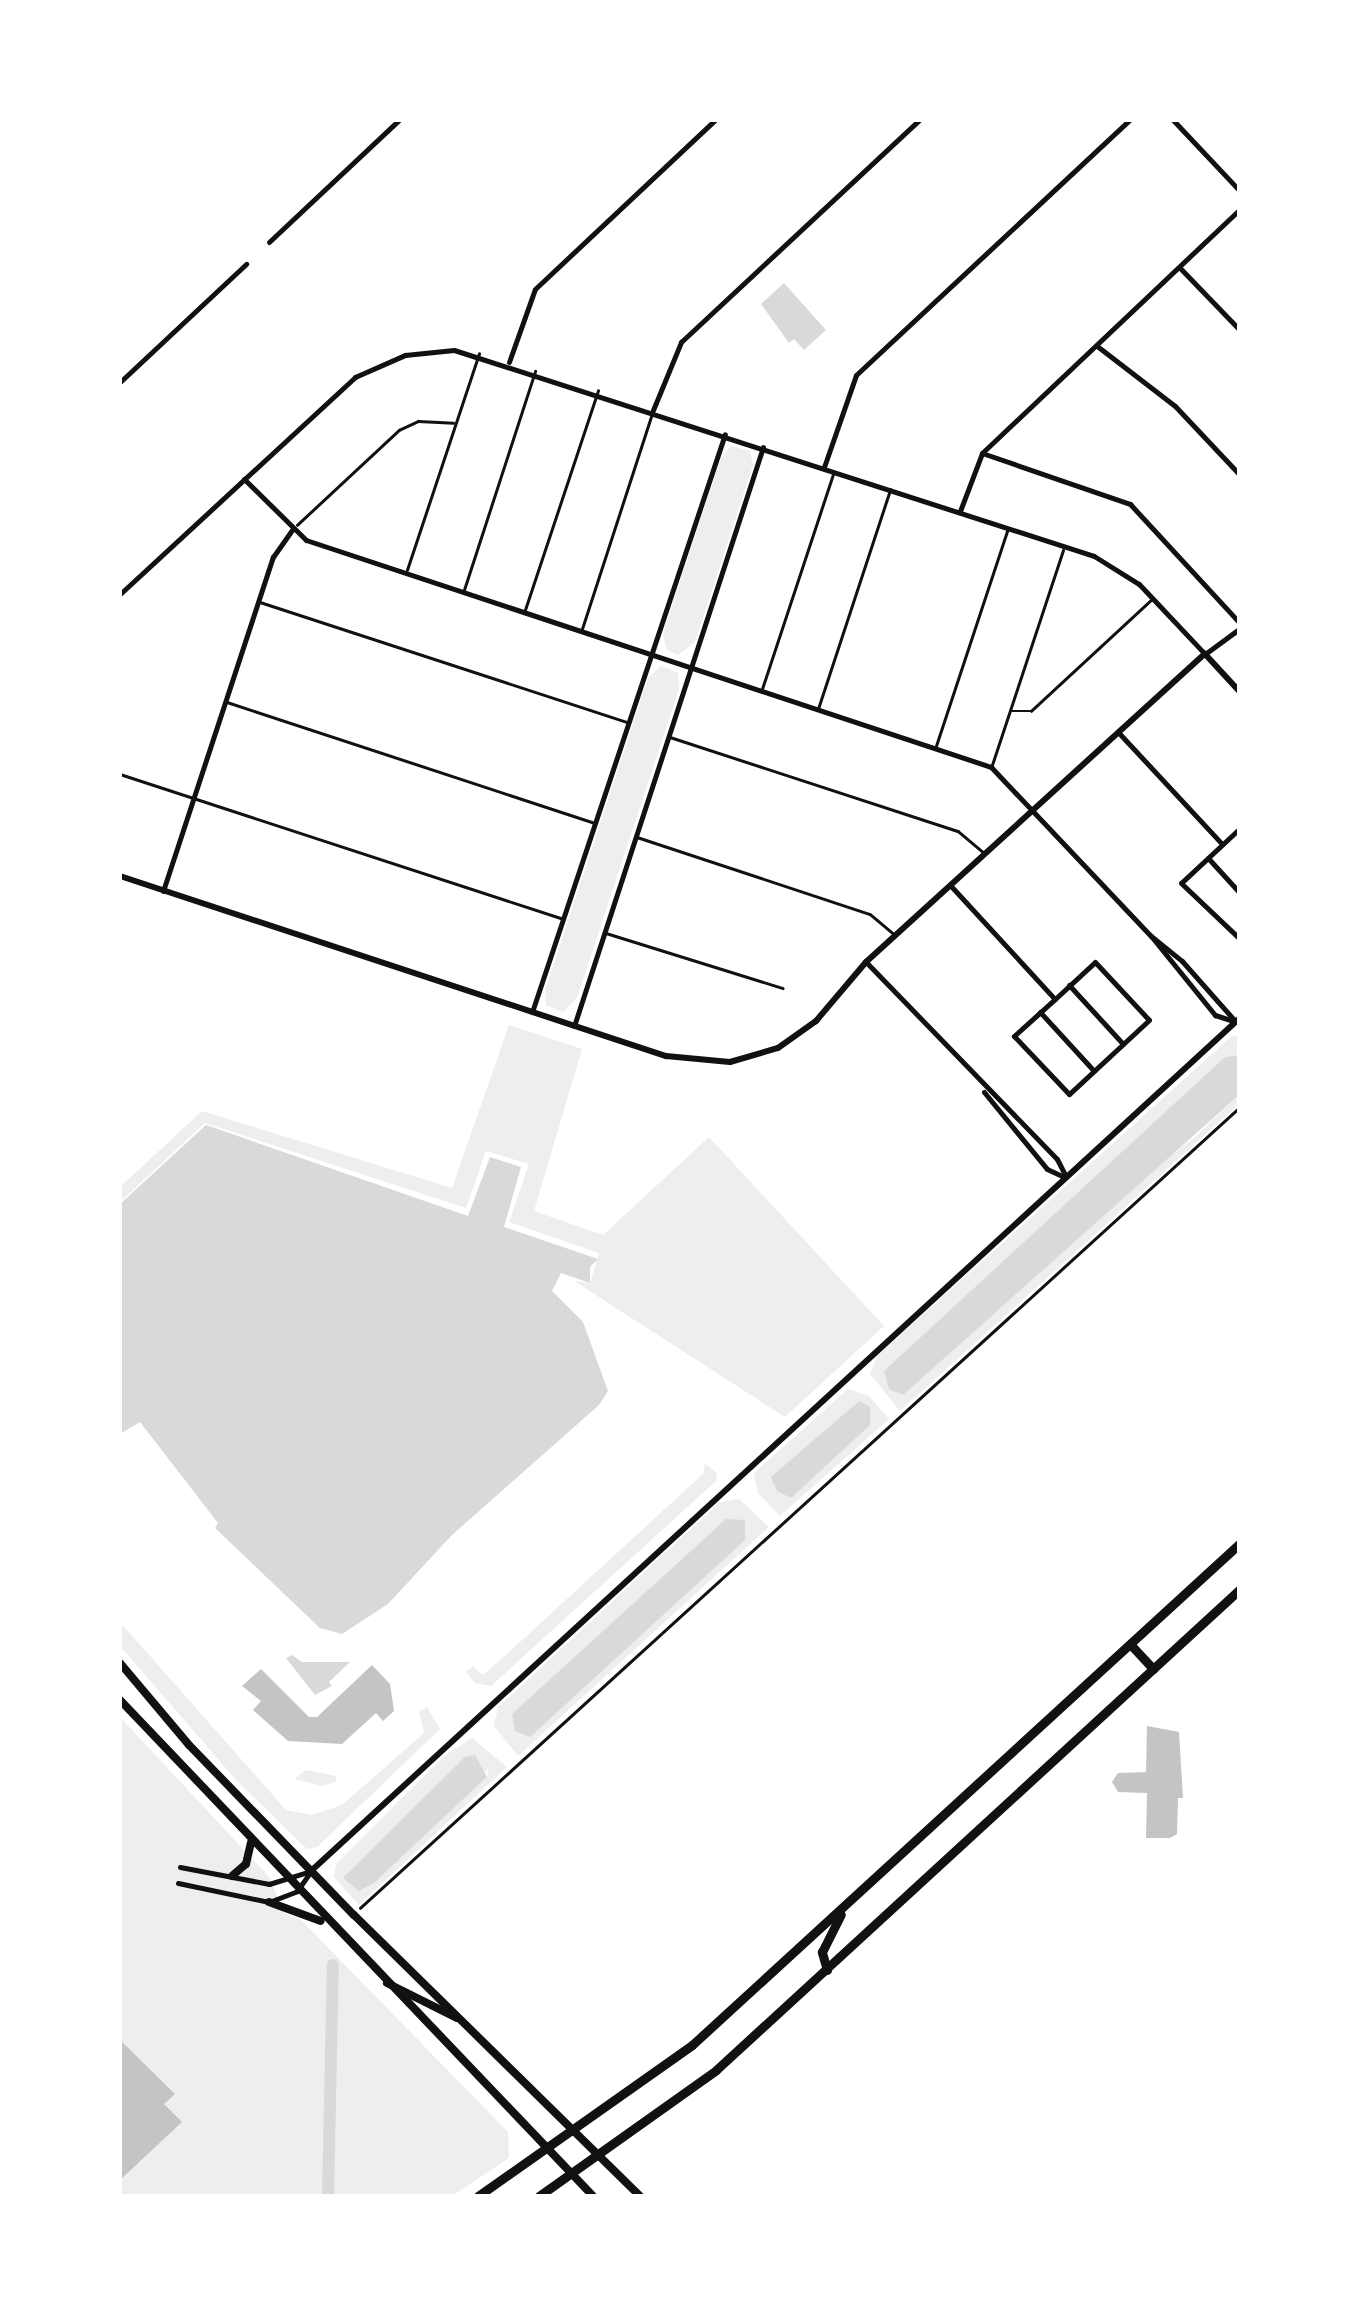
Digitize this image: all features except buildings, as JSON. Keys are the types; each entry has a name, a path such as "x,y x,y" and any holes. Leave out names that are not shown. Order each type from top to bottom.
{"main road":[{"path":"478,2196 692,2045 1239,1544"},
{"path":"539,2196 716,2070 1239,1590"},
{"path":"1130,1644 1153,1670"},
{"path":"120,1663 311,1871 640,2196"},
{"path":"120,1700 326,1923 594,2196"},
{"path":"232,1876 246,1864 250,1843"},
{"path":"269,1902 326,1923"},
{"path":"827,1970 822,1952 844,1907"},
{"path":"382,1981 418,1995 442,2016 458,2018"}],"street":[{"path":"269,242 399,120"},
{"path":"509,362 537,286 715,120"},
{"path":"654,410 681,342 919,120"},
{"path":"824,467 859,372 1129,120"},
{"path":"1173,120 1239,190"},
{"path":"960,512 982,453 1239,210"},
{"path":"120,382 246,264"},
{"path":"1180,268 1239,329"},
{"path":"1097,346 1167,399 1239,474"},
{"path":"120,594 356,377 396,358 454,350 509,362 1008,526 1114,566 1154,598 1239,691"},
{"path":"532,1012 725,434"},
{"path":"574,1026 763,446"},
{"path":"120,876 682,1060 746,1059 800,1033 895,935 1239,626 1130,504 982,453"},
{"path":"244,479 292,530 406,574 991,767 1151,936 1215,1015 1237,1020"},
{"path":"163,891 277,546 292,530"},
{"path":"1118,732 1222,844"},
{"path":"1238,832 1181,883 1239,938"},
{"path":"1208,858 1239,892"},
{"path":"950,885 1055,999"},
{"path":"1151,936 1182,961 1237,1020"},
{"path":"866,962 983,1089 1057,1160 1066,1178"},
{"path":"1095,962 1149,1020 1069,1094 1014,1036 1055,999 1095,962"},
{"path":"1069,986 1123,1044"},
{"path":"1040,1012 1094,1071"},
{"path":"178,1883 269,1902 296,1891 311,1871 1237,1020"},
{"path":"983,1089 1047,1169 1066,1178"},
{"path":"180,1866 269,1884 311,1871"}],"lane":[{"path":"406,574 479,354"},
{"path":"463,592 536,371"},
{"path":"524,612 598,392"},
{"path":"581,630 654,410"},
{"path":"292,530 408,424 456,423"},
{"path":"761,691 834,470"},
{"path":"818,709 890,489"},
{"path":"935,748 1008,526"},
{"path":"991,767 1064,546"},
{"path":"1010,711 1031,711 1154,598"},
{"path":"258,601 629,723"},
{"path":"226,702 595,824"},
{"path":"668,736 963,833 984,854"},
{"path":"120,774 563,918"},
{"path":"636,837 870,914 895,935"},
{"path":"604,932 783,988"}],"path":[{"path":"360,1908 1239,1108"}],"shaded area":[{"path":"784,283 826,330 804,350 794,339 789,343 761,304"},
{"path":"731,446 750,451 753,465 695,642 678,655 666,649 663,633 721,458"},
{"path":"661,666 678,673 679,689 577,998 563,1012 546,1005 545,990 648,678"},
{"path":"509,1025 582,1049 534,1211 603,1235 709,1137 884,1326 785,1417 574,1281 590,1283 599,1253 509,1222 529,1164 486,1151 466,1208 205,1123 120,1202 120,1187 202,1111 452,1188"},
{"path":"1232,1036 1239,1037 1239,1055 1225,1057 885,1372 1194,1138 1239,1095 1239,1104 900,1411 870,1374 877,1356"},
{"path":"1239,1055 1239,1095 903,1395 889,1389 884,1371 1225,1057"},
{"path":"206,1125 468,1216 490,1157 521,1167 504,1227 598,1259 590,1267 590,1283 561,1273 552,1291 583,1322 608,1391 599,1405 452,1535 388,1604 342,1634 320,1628 215,1528 218,1523 140,1422 120,1434 120,1204"},
{"path":"848,1389 869,1396 889,1419 780,1516 758,1493 754,1473"},
{"path":"859,1401 870,1407 870,1425 791,1498 777,1491 771,1477"},
{"path":"705,1463 717,1473 716,1481 491,1686 475,1683 466,1672 473,1666 483,1675 496,1664 703,1474"},
{"path":"739,1499 769,1527 518,1756 494,1726 498,1707 720,1502"},
{"path":"726,1519 745,1520 745,1540 530,1737 515,1731 512,1714"},
{"path":"120,1622 286,1810 312,1815 342,1805 424,1733 419,1712 427,1707 440,1729 317,1847 307,1849 237,1781 120,1646"},
{"path":"292,1655 302,1662 350,1662 329,1682 332,1686 315,1695 286,1658"},
{"path":"120,1717 270,1878 283,1912 301,1920 508,2132 509,2158 452,2196 120,2196"},
{"path":"472,1738 507,1767 359,1905 334,1877 336,1864 444,1756","holes":["488,1769 487,1777 375,1882"]},
{"path":"475,1755 487,1777 375,1882 359,1891 343,1878 465,1757"},
{"path":"306,1770 336,1776 336,1781 323,1786 294,1779"}],"waterway":[{"path":"328,2196 333,1965"}]}
